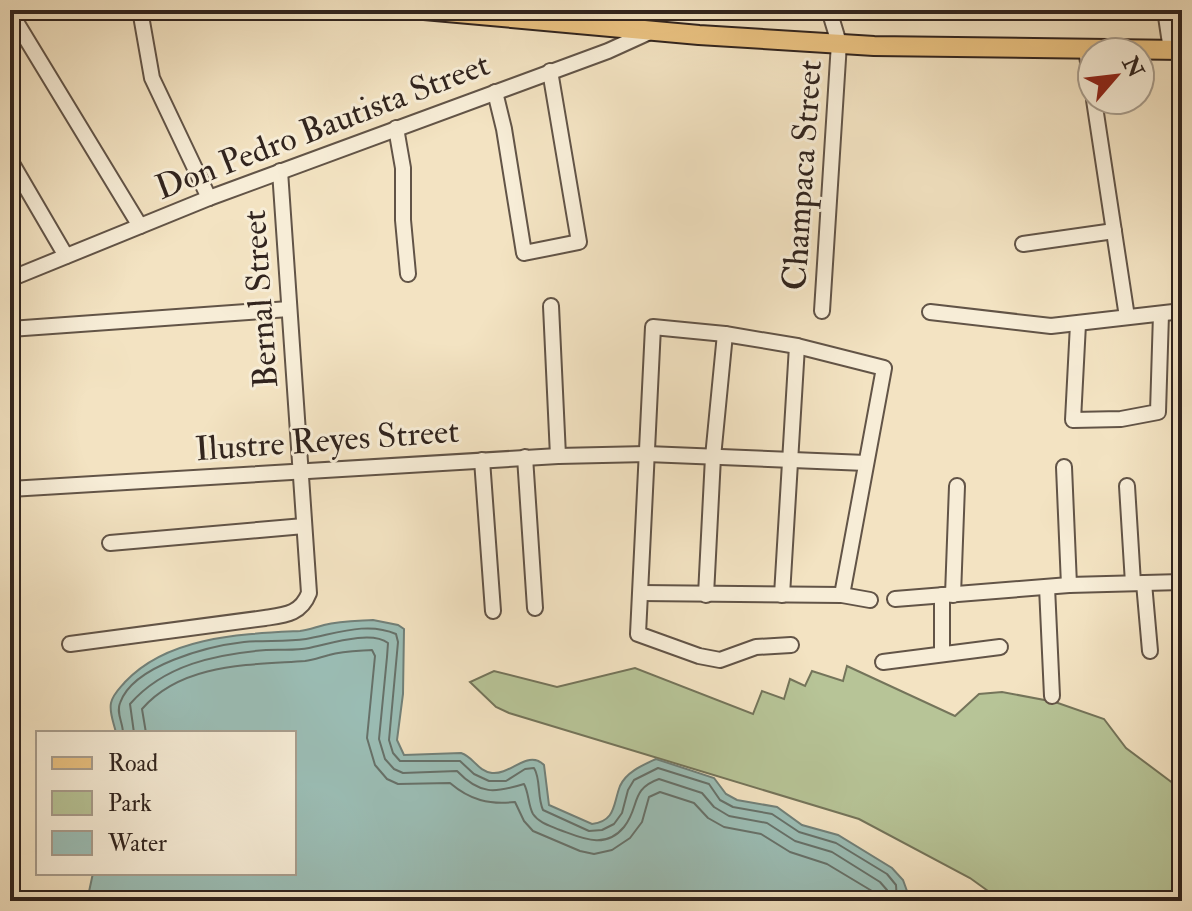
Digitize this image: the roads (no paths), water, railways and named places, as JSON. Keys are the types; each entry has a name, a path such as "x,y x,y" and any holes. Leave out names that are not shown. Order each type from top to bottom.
{"main road":[{"path":"424,10 699,35 874,46 1076,49"},
{"path":"1156,50 1177,50"}],"street":[{"path":"140,10 152,78 209,198"},
{"path":"829,10 839,43"},
{"path":"1165,10 1177,50"},
{"path":"10,12 140,226"},
{"name":"Don Pedro Bautista Street","path":"10,279 209,198 608,51 656,29"},
{"name":"Champaca Street","path":"822,311 839,43"},
{"path":"495,92 524,253 579,242 550,71"},
{"path":"1096,116 1127,317"},
{"path":"396,128 403,168 403,220 408,274"},
{"path":"10,160 66,256"},
{"name":"Bernal Street","path":"70,644 291,613 300,609 309,593 280,171"},
{"path":"1023,244 1114,231"},
{"path":"551,306 558,456"},
{"path":"10,329 289,309"},
{"path":"930,312 1025,325 1078,324 1182,311"},
{"path":"1078,324 1073,420 1121,419 1158,412 1161,314"},
{"path":"791,645 756,647 720,660 699,656 638,634 653,327 725,334 797,346 884,368 842,595"},
{"path":"706,595 713,457 725,334"},
{"path":"782,595 797,346"},
{"name":"Ilustre Reyes Street","path":"10,489 525,457 647,454 866,463"},
{"path":"525,457 535,608"},
{"path":"482,460 493,611"},
{"path":"1064,467 1069,585"},
{"path":"942,654 957,486"},
{"path":"1127,486 1150,651"},
{"path":"110,543 304,526"},
{"path":"895,599 1069,585 1182,582"},
{"path":"1047,587 1052,696"},
{"path":"641,593 842,595 870,600"},
{"path":"883,662 1000,647"}],"water":[{"path":"373,620 404,629 403,694 397,740 404,755 461,753 492,773 526,761 538,761 544,765 549,805 592,824 610,815 626,777 656,759 714,778 726,794 737,800 777,807 802,825 838,835 892,868 903,880 907,891 905,901 87,901 93,875 296,875 296,731 115,731 111,703 125,682 142,667 184,646 230,636 300,631 336,623"}]}
